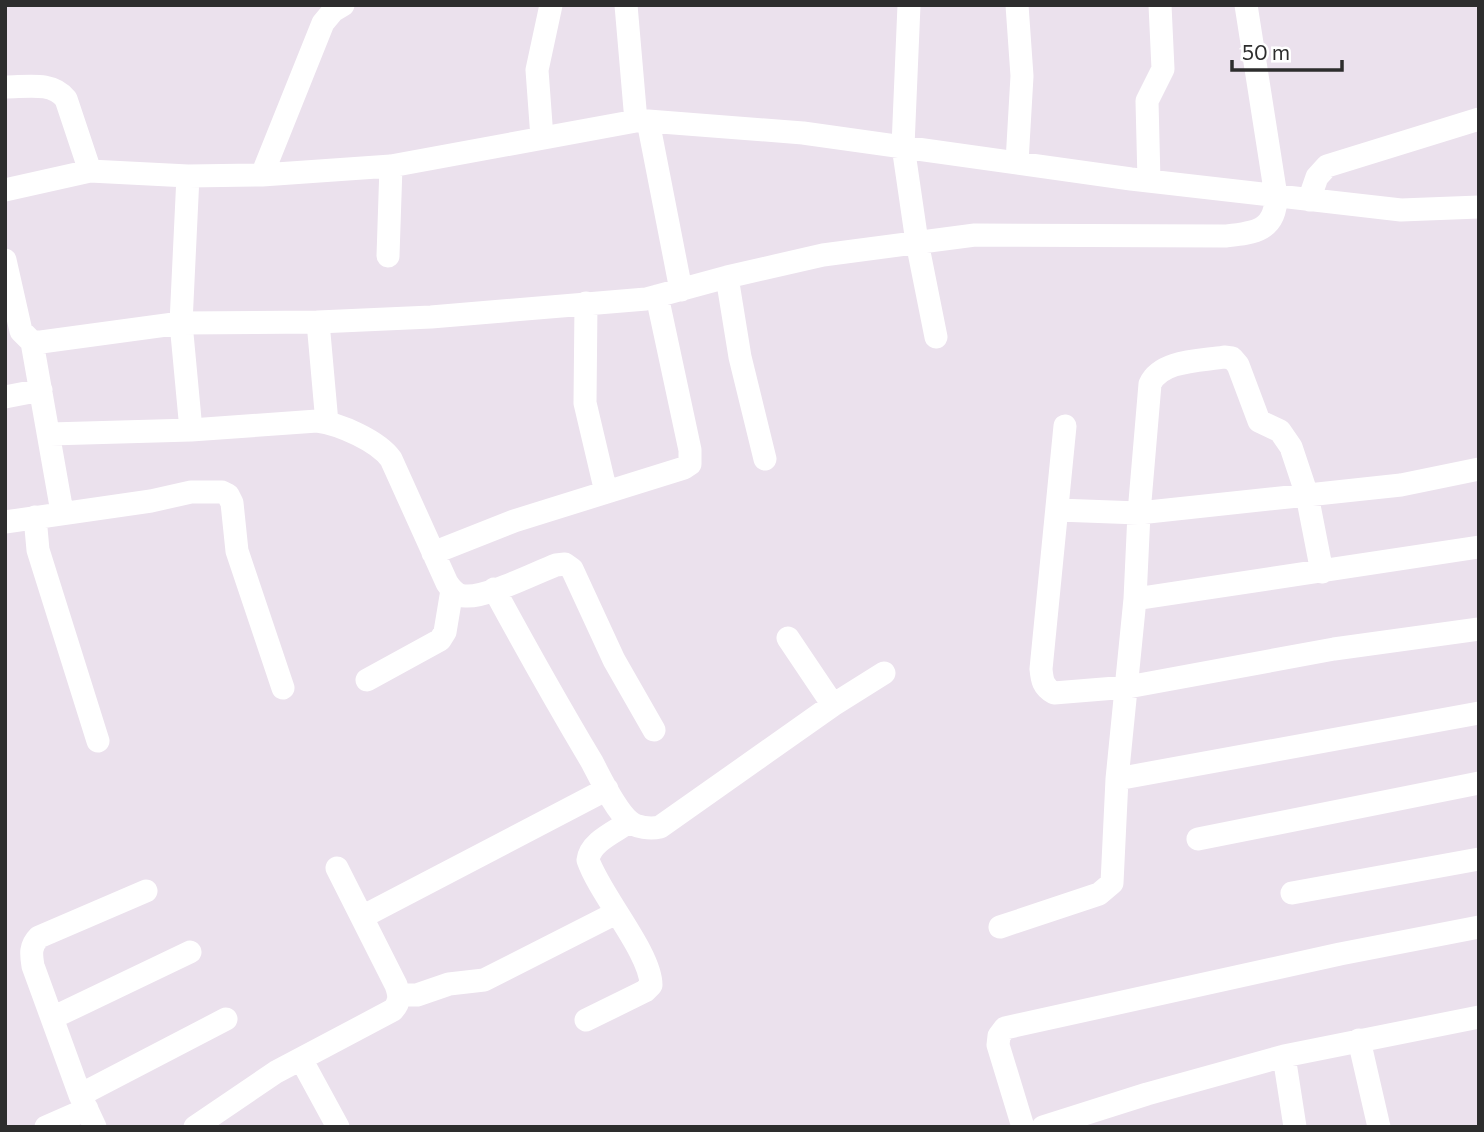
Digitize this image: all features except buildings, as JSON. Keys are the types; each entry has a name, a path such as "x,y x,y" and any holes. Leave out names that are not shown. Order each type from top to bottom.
{"street":[{"path":"262,175 323,23 333,11 343,5"},
{"path":"542,138 537,69 551,5"},
{"path":"909,5 903,146 917,242 936,337"},
{"path":"1017,5 1022,76 1017,162"},
{"path":"1149,181 1147,102 1163,69 1160,5"},
{"path":"32,342 181,323 318,322 431,317 657,296 823,256 988,234 1226,236 1253,233 1271,219 1276,210 1276,196 1246,5"},
{"path":"631,6 642,121 681,290"},
{"path":"5,87 50,87 59,91 66,99 90,171"},
{"path":"1309,200 1317,177 1327,166 1479,119"},
{"path":"5,190 90,171 188,176 262,175 391,166 642,121 803,133 1149,181 1401,210 1479,206"},
{"path":"388,256 391,166"},
{"path":"188,176 181,323 191,430"},
{"path":"5,260 9,301 20,331 32,342 62,512"},
{"path":"727,277 740,357 765,459"},
{"path":"433,553 514,522 690,464 691,457 657,296"},
{"path":"586,303 585,403 606,492"},
{"path":"318,322 327,423"},
{"path":"1000,927 1099,894 1112,883 1118,779 1135,599 1139,513 1150,384 1154,375 1168,367 1224,357 1232,358 1238,365 1259,421 1280,431 1286,438 1307,495 1322,572"},
{"path":"5,397 41,390"},
{"path":"50,434 191,430 317,421 384,449 452,590 466,597 495,589 556,565 565,564 572,569 606,646 654,730"},
{"path":"1065,426 1041,668 1046,689 1054,693 1128,687 1334,649 1479,629"},
{"path":"1058,510 1139,513 1401,485 1479,469"},
{"path":"5,522 151,501 191,492 222,492 228,495 232,503 237,551 282,688"},
{"path":"34,517 38,550 98,741"},
{"path":"1135,599 1479,547"},
{"path":"495,589 541,677 607,789 629,822 645,827 660,827 833,705 884,673"},
{"path":"367,680 440,640 445,632 452,590"},
{"path":"788,638 833,705"},
{"path":"1118,779 1479,713"},
{"path":"1198,839 1479,783"},
{"path":"362,917 607,789"},
{"path":"586,1020 645,991 651,985 649,967 591,869 589,852 629,822"},
{"path":"1292,893 1479,859"},
{"path":"195,1127 265,1079 393,1010 398,1004 400,995 337,868"},
{"path":"87,1110 33,966 33,943 39,937 146,891"},
{"path":"400,995 417,995 449,984 484,980 616,913"},
{"path":"1023,1127 998,1045 999,1036 1005,1028 1340,954 1479,927"},
{"path":"51,1018 190,952"},
{"path":"1043,1127 1147,1094 1284,1056 1479,1017"},
{"path":"46,1127 87,1110 226,1019"},
{"path":"1359,1041 1379,1127"},
{"path":"1284,1056 1295,1127"},
{"path":"301,1059 338,1127"}]}
